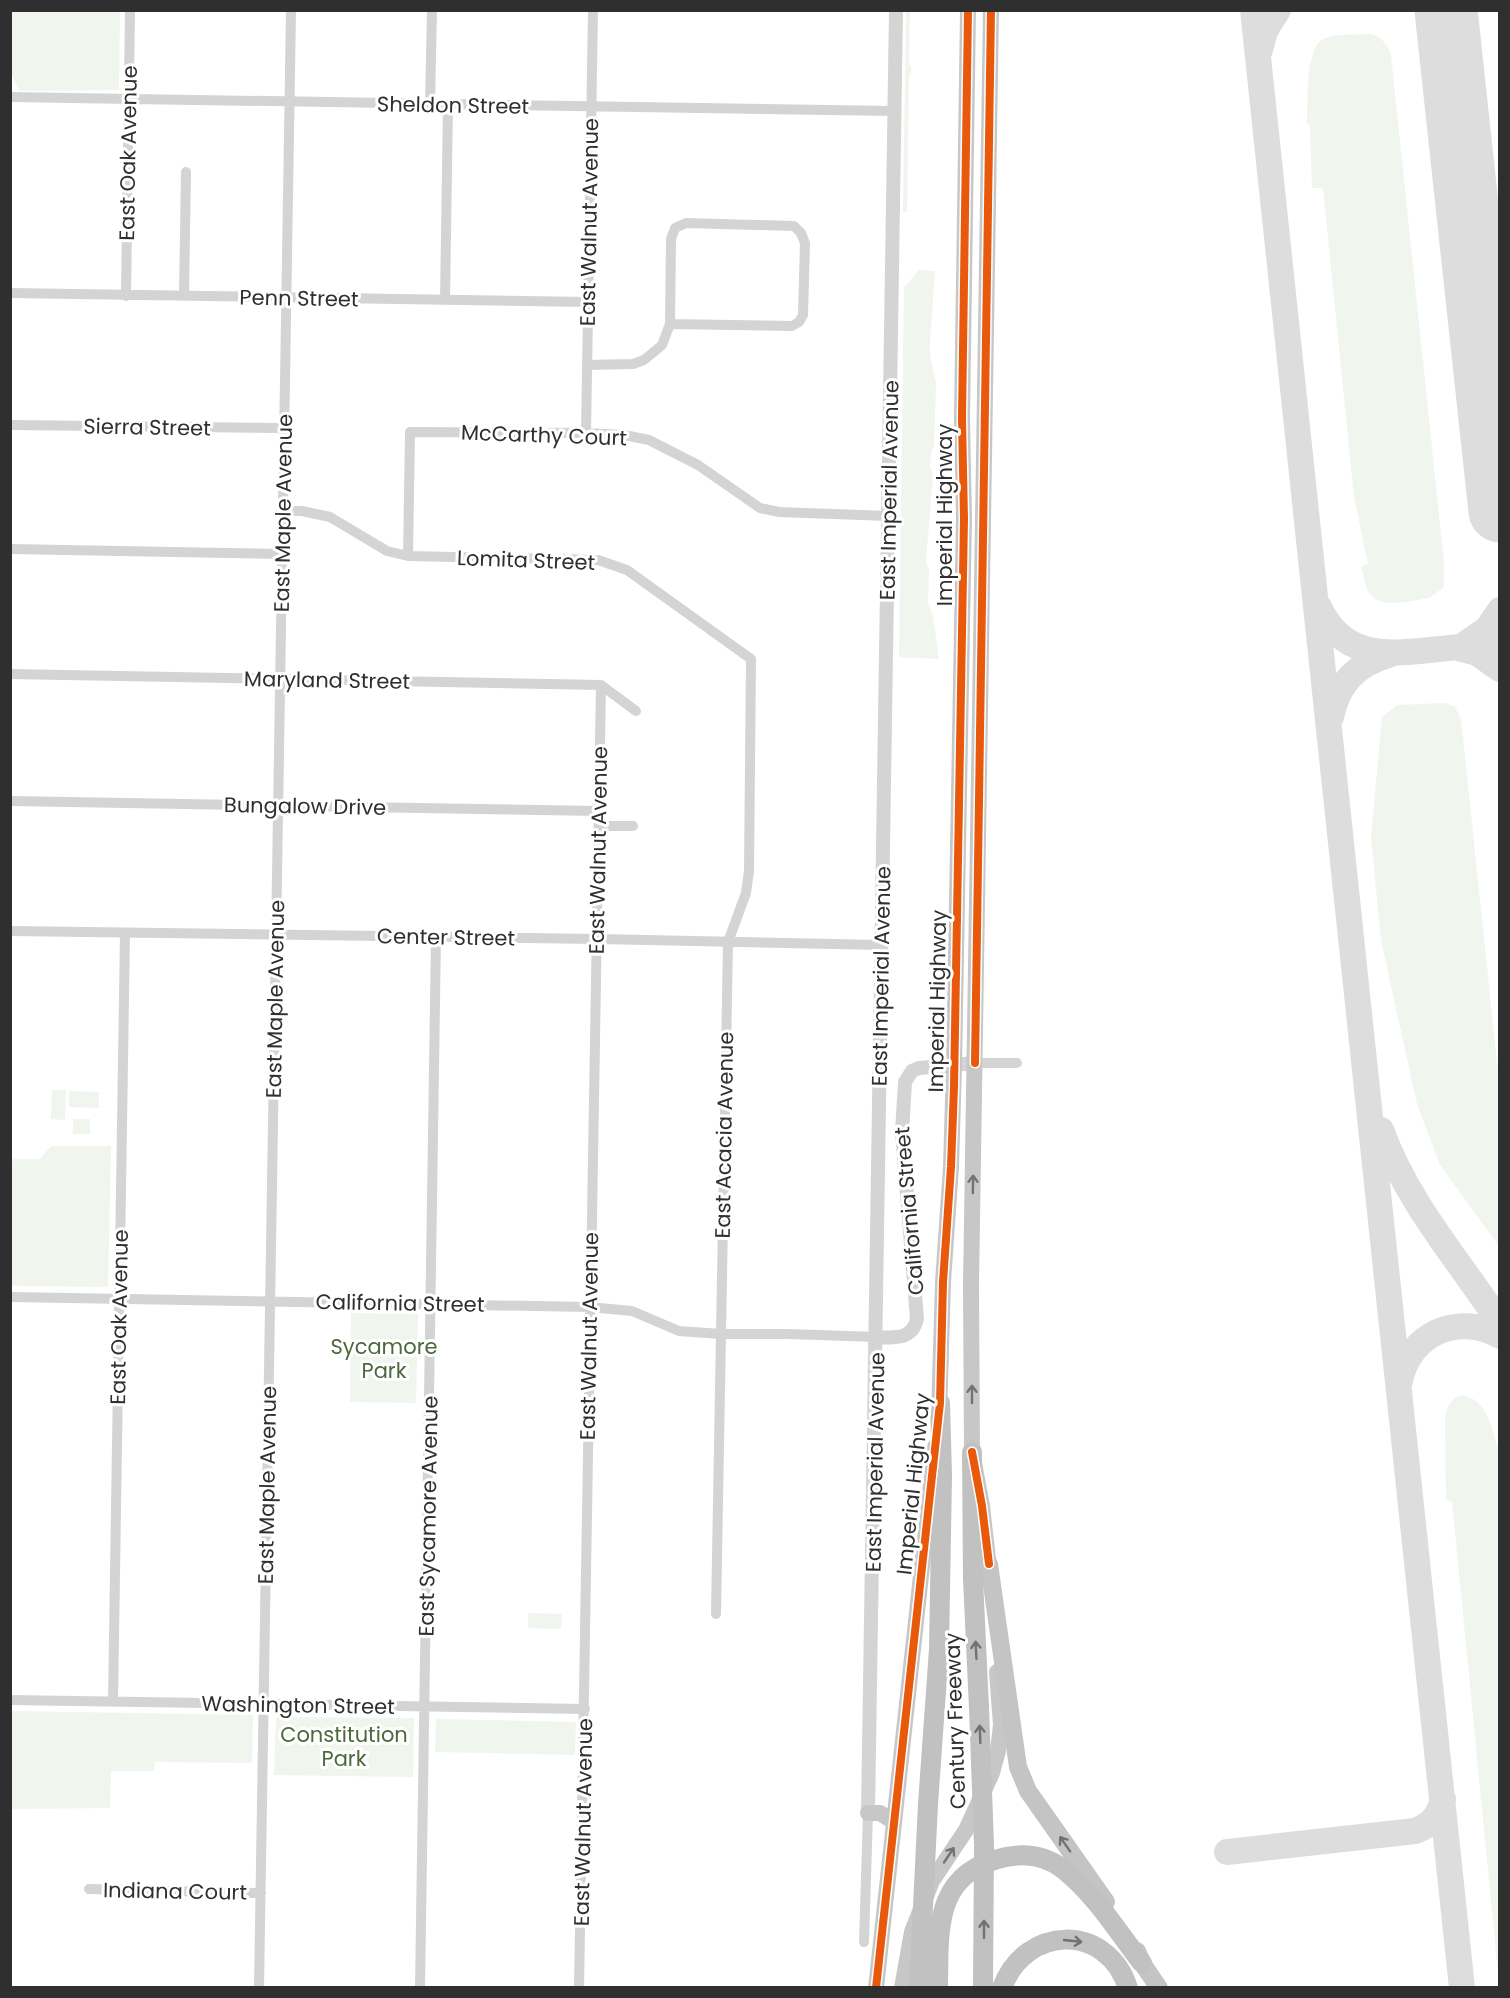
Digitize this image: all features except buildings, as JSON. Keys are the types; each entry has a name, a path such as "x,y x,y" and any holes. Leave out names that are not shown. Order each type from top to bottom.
{"highway":[{"name":"Century Freeway","path":"919,1988 928,1804 939,1649 942,1476 940,1402"},
{"name":"Century Freeway","path":"972,1452 973,1579 984,1845 983,1988"},
{"path":"989,1564 1018,1767 1028,1791 1134,1944 1142,1963"},
{"path":"938,1988 940,1922 949,1893 963,1877 984,1864 995,1860 1030,1855 1045,1859 1061,1868 1078,1883 1142,1963 1159,1988"},
{"path":"1002,1988 1012,1966 1019,1958 1043,1943 1062,1940 1081,1941 1094,1946 1111,1958 1120,1969 1128,1988"}],"main road":[{"name":"Imperial Highway","path":"876,1988 940,1402 943,1282 951,1167 964,519 962,418 968,10"},
{"name":"Imperial Highway","path":"902,1988 912,1932 932,1881 966,1830 992,1773 998,1751 1001,1725 989,1564 972,1452 971,1264 991,10"},
{"path":"964,519 984,519"},
{"path":"868,1813 887,1816 894,1822"}],"street":[{"name":"East Oak Avenue","path":"126,296 130,10"},
{"name":"East Maple Avenue","path":"259,1988 291,10"},
{"path":"430,105 432,10"},
{"name":"East Walnut Avenue","path":"586,433 592,10"},
{"name":"East Imperial Avenue","path":"864,1942 877,1337 896,10"},
{"name":"Sheldon Street","path":"10,98 895,111"},
{"path":"445,300 448,105"},
{"path":"184,296 186,171"},
{"path":"587,365 633,364 644,360 662,345 670,324 671,239 675,228 686,223 794,226 801,233 805,243 805,253 803,315 800,322 792,326 670,324"},
{"name":"Penn Street","path":"10,294 588,302"},
{"name":"Sierra Street","path":"10,425 284,428"},
{"name":"McCarthy Court","path":"408,556 410,432 624,435 649,440 698,465 760,508 779,512 888,516"},
{"name":"Lomita Street","path":"283,511 330,516 387,551 408,556 597,560 627,570 751,659"},
{"path":"10,549 282,554"},
{"name":"East Acacia Avenue","path":"716,1614 728,942 746,893 749,871 751,659"},
{"name":"Maryland Street","path":"10,674 601,685"},
{"path":"601,685 636,711"},
{"name":"East Walnut Avenue","path":"579,1988 601,685"},
{"name":"Bungalow Drive","path":"10,801 599,811"},
{"path":"599,826 633,826"},
{"name":"Center Street","path":"10,931 881,945"},
{"name":"East Oak Avenue","path":"113,1702 125,933"},
{"name":"East Sycamore Avenue","path":"420,1988 436,937"},
{"name":"California Street","path":"10,1297 589,1307 632,1311 679,1332 904,1337 911,1332 917,1319 902,1132 905,1082 912,1071 919,1068 975,1063 1017,1063"},
{"name":"Washington Street","path":"10,1700 585,1709"},
{"name":"Indiana Court","path":"89,1889 261,1893"}],"green space":[{"path":"910,10 909,62 912,69 909,76 907,212 903,212 906,11"},
{"path":"10,11 120,11 119,90 20,91 11,74"},
{"path":"1370,34 1378,36 1384,42 1391,55 1444,563 1444,587 1429,598 1398,603 1375,599 1370,594 1361,567 1368,564 1354,496 1323,188 1312,188 1310,125 1307,124 1310,65 1317,44 1323,39 1334,36"},
{"path":"919,270 935,271 930,355 936,384 934,446 930,465 933,475 926,561 929,571 928,604 933,616 939,659 899,657 904,288"},
{"path":"1445,703 1455,707 1461,719 1499,1081 1499,1246 1440,1165 1417,1104 1381,940 1371,837 1382,717 1397,705"},
{"path":"52,1090 66,1090 65,1120 51,1119"},
{"path":"69,1091 99,1092 99,1108 69,1107"},
{"path":"73,1119 90,1119 90,1134 73,1134"},
{"path":"51,1146 111,1146 108,1287 11,1286 10,1177 13,1159 40,1159"},
{"name":"Sycamore Park","path":"351,1313 418,1314 416,1403 350,1402"},
{"path":"1459,1396 1468,1397 1482,1407 1499,1450 1499,1983 1452,1501 1446,1500 1446,1412 1452,1401"},
{"path":"528,1613 562,1614 561,1629 528,1628"},
{"path":"11,1711 253,1715 252,1763 155,1762 154,1771 111,1771 110,1808 11,1809"},
{"name":"Constitution Park","path":"276,1717 414,1718 413,1777 274,1775"},
{"path":"436,1719 576,1722 575,1755 435,1752"}],"taxiway":[{"path":"1253,10 1462,1988"},
{"path":"1260,50 1265,31 1278,10"},
{"path":"1437,10 1446,30 1454,85"},
{"path":"1319,607 1339,636 1352,644 1380,652 1413,652 1500,643"},
{"path":"1464,645 1487,629 1500,610"},
{"path":"1461,649 1477,653 1500,669"},
{"path":"1331,717 1339,694 1351,676 1368,663 1391,654"},
{"path":"1381,1130 1419,1206 1500,1323"},
{"path":"1400,1381 1405,1365 1414,1351 1438,1332 1452,1327 1468,1326 1484,1329 1500,1336"},
{"path":"1227,1852 1415,1831 1434,1819 1443,1799"}],"runway":[{"path":"1446,10 1500,511"}],"cycle path":[{"path":"876,1988 940,1403 943,1282 951,1167 964,519 962,418 968,10"},
{"path":"975,1063 991,10"},
{"path":"972,1452 989,1564"}]}
